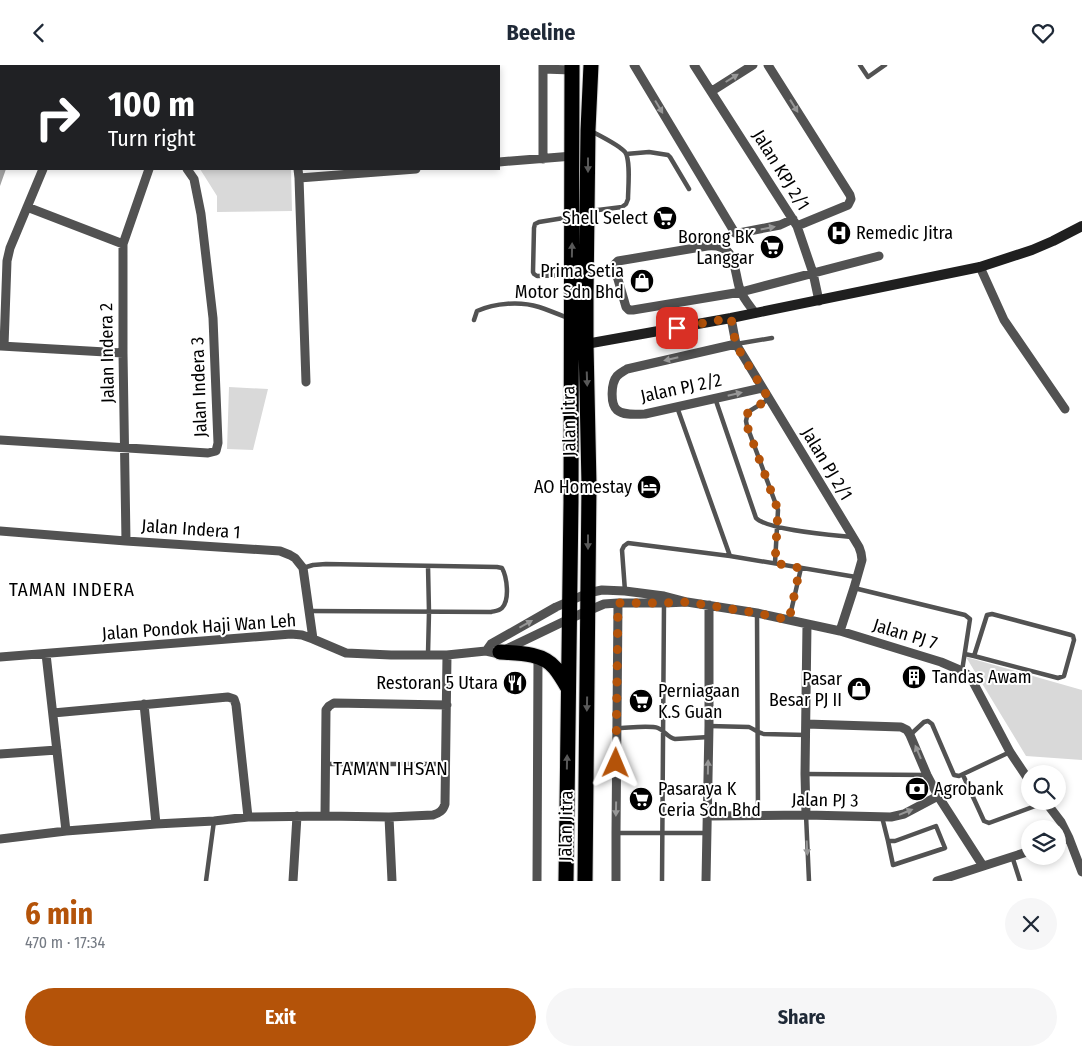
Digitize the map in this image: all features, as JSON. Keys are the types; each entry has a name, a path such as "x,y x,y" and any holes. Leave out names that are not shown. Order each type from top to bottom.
{"highway":[{"name":"Jalan Jitra","path":"585,881 589,485 586,345 588,129 591,65"},
{"name":"Jalan Jitra","path":"566,881 573,156 572,67"},
{"path":"493,651 522,653 545,659 556,669 568,688"}],"main road":[{"path":"586,345 819,301 980,267 1032,250 1082,226"}],"street":[{"path":"634,65 735,233 795,223 848,205 851,199 768,65"},
{"name":"Jalan KPJ 2/1","path":"694,65 795,223 813,273 819,301"},
{"path":"712,91 753,65"},
{"path":"543,159 543,67 572,67"},
{"path":"500,162 573,156"},
{"path":"43,170 10,248 7,261 2,346 123,353"},
{"name":"Jalan Indera 2","path":"126,541 123,244 149,170"},
{"name":"Jalan Indera 3","path":"0,440 208,453 216,451 218,443 213,318 201,214 194,179 188,170"},
{"path":"306,382 298,173 392,170"},
{"path":"27,207 123,244"},
{"path":"756,313 741,292 730,254 721,246 706,246 615,263 614,269 626,307 629,310 741,292 879,256"},
{"path":"980,267 1004,320 1065,409"},
{"name":"Jalan PJ 2/1","path":"731,318 736,345 861,553 862,560 840,631"},
{"name":"Jalan PJ 2/2","path":"736,345 633,367 621,373 616,377 612,387 613,404 616,410 635,415 645,414 762,388"},
{"name":"Jalan Indera 1","path":"0,531 280,551 295,558 303,568"},
{"path":"303,568 313,639"},
{"path":"493,651 490,644 569,601 588,593 602,590 625,591 664,596 687,602"},
{"name":"Jalan PJ 7","path":"687,602 757,613 840,631 941,662 962,671 976,685 1010,752 1021,768"},
{"name":"Jalan Pondok Haji Wan Leh","path":"0,657 291,634 302,635 346,653 447,655 493,651 604,604 687,602"},
{"path":"616,881 618,603"},
{"path":"706,881 709,605"},
{"path":"806,815 807,625"},
{"path":"46,654 66,831"},
{"path":"0,839 66,831 248,817 389,817 433,815 439,813 445,804 447,655"},
{"path":"537,881 538,657"},
{"path":"52,713 228,697 234,699 248,817"},
{"path":"326,816 326,710 329,706 334,703 447,705"},
{"path":"144,704 156,824"},
{"path":"806,724 900,727 907,730 938,797 983,866"},
{"path":"0,754 57,750"},
{"name":"Jalan PJ 3","path":"707,816 806,815 891,817 904,814 938,797"},
{"path":"1051,810 1069,837 1082,872"},
{"path":"293,881 297,816"},
{"path":"389,817 392,881"},
{"path":"937,881 1021,854"}],"lane":[{"path":"860,65 868,77 885,65"},
{"path":"587,211 622,207 628,199 628,161 626,154 588,129"},
{"path":"626,154 649,152 668,155 689,189"},
{"path":"571,275 537,276 533,271 534,228 536,224 572,217"},
{"path":"474,320 477,311 487,307 524,304 538,307 571,320"},
{"path":"736,345 772,338"},
{"path":"715,398 756,518 763,523 778,527 852,537"},
{"path":"769,399 748,412 746,421 777,506 778,527 775,563"},
{"path":"677,407 730,556"},
{"path":"625,591 622,550 628,543 730,556 857,577"},
{"path":"303,568 326,564 497,567 502,569 507,579 504,606 491,613 309,611"},
{"path":"428,566 428,654"},
{"path":"789,620 800,568"},
{"path":"854,588 965,615 970,619 962,671"},
{"path":"662,881 664,603"},
{"path":"757,613 758,815"},
{"path":"965,654 1058,678 1064,676 1074,636 989,614 987,615 974,656"},
{"path":"910,735 924,722 928,721 932,724 954,775 958,776 1010,752"},
{"path":"709,726 749,727 760,734 806,735"},
{"path":"617,728 654,727 663,731 668,737 675,739 709,737"},
{"path":"326,763 446,764"},
{"path":"805,774 927,775"},
{"path":"963,775 984,821 989,823 1024,810"},
{"path":"806,815 809,881"},
{"path":"882,817 893,865 945,849 936,826 895,841 888,841"},
{"path":"206,881 214,821"},
{"path":"616,833 706,833"},
{"path":"1012,857 1020,881"}],"shaded area":[{"path":"0,170 6,170 0,186"},
{"path":"201,170 291,170 292,211 217,212 217,196"},
{"path":"229,387 268,389 253,450 227,449"},
{"path":"966,657 1082,690 1082,760 1026,756"}],"place":[{"name":"Shell Select","path":"665,218"},
{"name":"Remedic Jitra","path":"839,233"},
{"name":"Borong BK Langgar","path":"772,247"},
{"name":"Prima Setia Motor Sdn Bhd","path":"642,281"},
{"name":"AO Homestay","path":"649,487"},
{"name":"Tandas Awam","path":"914,677"},
{"name":"Restoran 5 Utara","path":"515,683"},
{"name":"Pasar Besar PJ II","path":"859,689"},
{"name":"Perniagaan K.S Guan","path":"641,701"},
{"name":"Agrobank","path":"917,789"},
{"name":"Pasaraya K Ceria Sdn Bhd","path":"641,799"}],"district":[{"name":"TAMAN INDERA","path":"72,589"},
{"name":"TAMAN IHSAN","path":"391,768"}],"route":[{"path":"616,763 618,603 687,602 789,620 800,568 775,563 778,510 746,421 748,412 769,399 736,345 731,318 677,328"}]}
